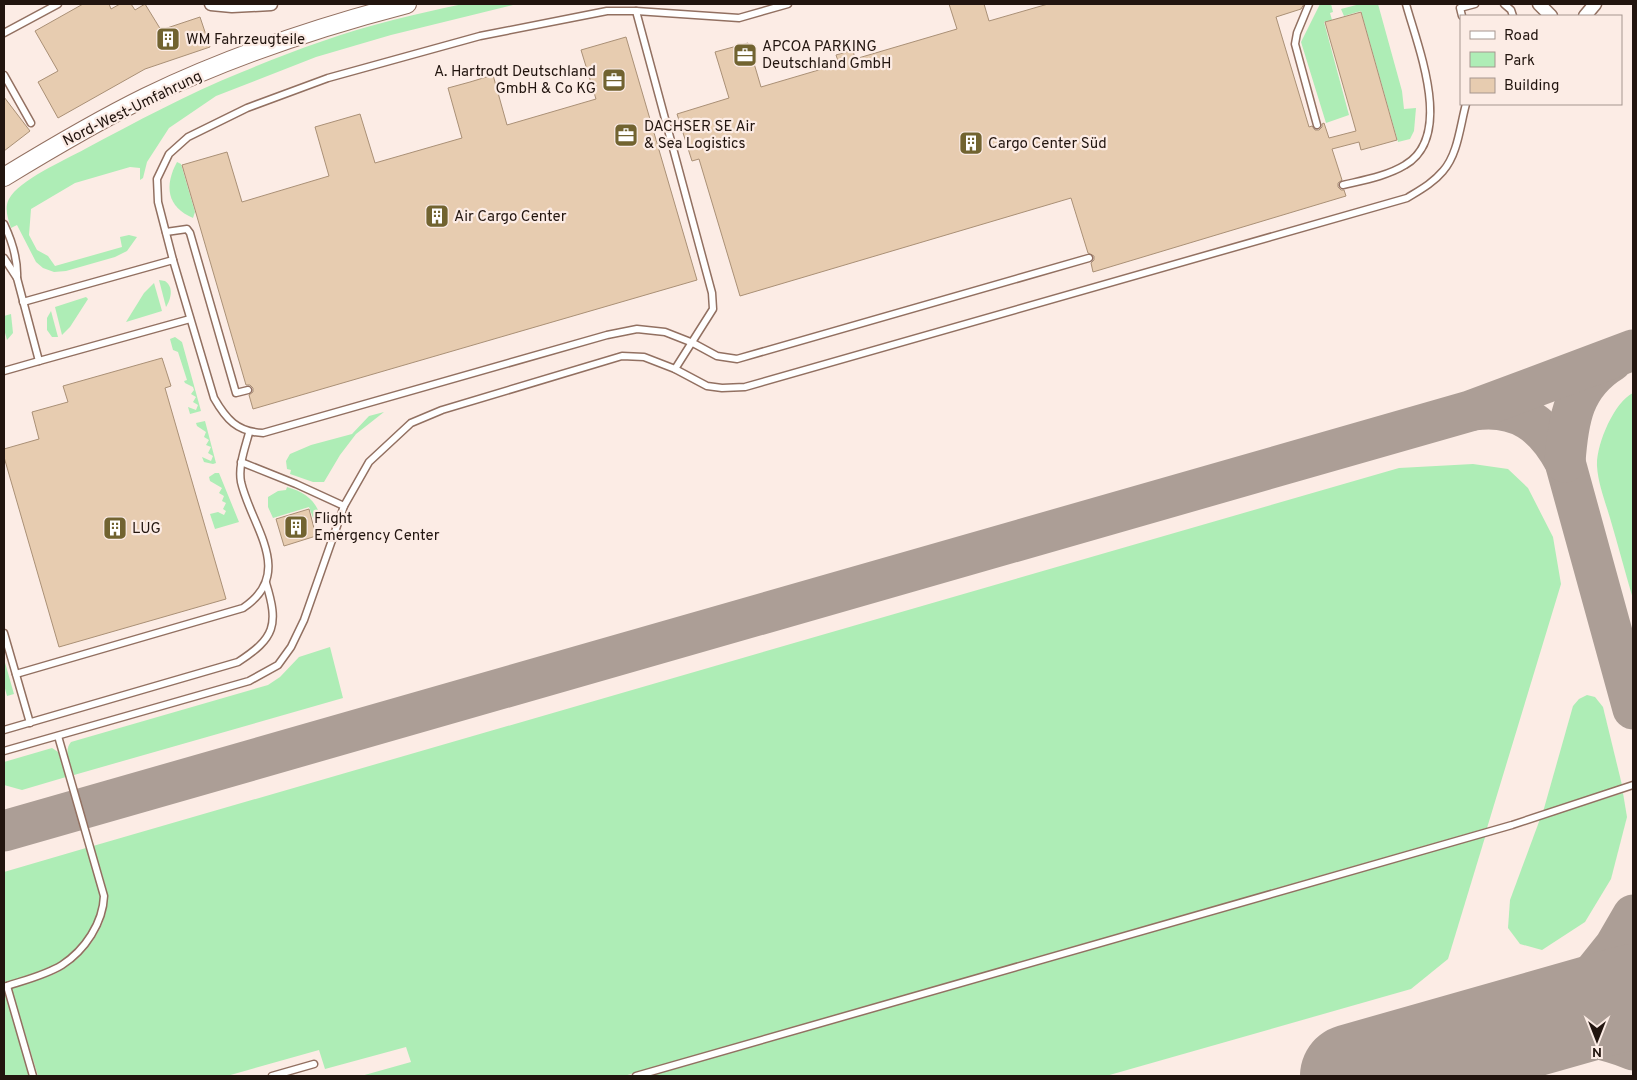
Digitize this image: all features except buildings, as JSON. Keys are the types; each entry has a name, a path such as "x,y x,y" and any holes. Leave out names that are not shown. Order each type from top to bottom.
{"main road":[{"name":"Nord-West-Umfahrung","path":"4,177 105,119 147,97 190,78 281,42 407,4"}],"street":[{"path":"211,4 232,6 271,4"},
{"path":"1539,4 1550,15"}],"lane":[{"path":"4,32 58,4"},
{"path":"788,4 739,18 608,11 480,36 328,78 247,108 188,137 168,154 157,179 158,202 190,319 214,398 221,411 241,429 249,433 263,433 607,335 638,329 665,332 693,343 717,356 737,359 1089,258"},
{"path":"1308,4 1295,44 1317,125"},
{"path":"1343,186 1388,173 1406,165 1416,156 1429,130 1431,107 1428,84 1406,4"},
{"path":"1462,15 1460,8 1475,4"},
{"path":"1504,4 1511,10 1513,15"},
{"path":"636,11 712,292 713,309 675,369"},
{"path":"4,75 31,123"},
{"path":"4,751 248,681 278,665 291,647 304,620 344,506 369,462 411,423 442,410 622,356 644,357 675,369 707,386 722,388 745,387 1407,198 1430,184 1444,171 1454,151 1466,105"},
{"path":"4,224 11,238 18,265 17,278 39,361"},
{"path":"166,232 187,228 190,233 236,393 248,390"},
{"path":"4,258 17,278"},
{"path":"23,302 173,260"},
{"path":"4,371 190,319"},
{"path":"16,674 243,608 253,602 261,593 266,583 268,559 266,547 241,481 241,462 249,433"},
{"path":"241,462 344,506"},
{"path":"4,730 238,662 251,654 260,645 268,636 273,625 273,605 266,583"},
{"path":"4,633 30,723"},
{"path":"33,1076 6,987 49,971 72,958 92,934 102,914 104,896 58,736"},
{"path":"636,1076 1512,825 1633,785"},
{"path":"272,1076 314,1064"}],"green space":[{"path":"463,4 517,4 391,35 316,57 216,96 169,128 147,162 143,178 140,180 140,168 130,167 75,183 31,209 29,235 37,250 48,256 55,266 122,247 120,237 129,235 137,237 127,251 115,257 66,271 54,272 43,268 36,262 17,225 11,228 7,213 8,202 14,192 22,185 55,165 162,109 222,81 316,43 374,25"},
{"path":"1320,4 1331,4 1333,12 1330,13 1332,20 1324,22 1349,115 1326,123 1301,42"},
{"path":"1360,4 1378,4 1402,91 1404,109 1416,108 1414,131 1410,139 1398,142 1361,11 1344,16 1341,9"},
{"path":"177,162 181,164 195,212 193,218 178,208 170,195 170,179"},
{"path":"159,280 165,281 170,286 170,297 166,307"},
{"path":"154,283 162,311 126,322 144,293"},
{"path":"86,297 88,299 70,327 62,335 55,307"},
{"path":"51,311 58,337 52,337 47,330 47,318"},
{"path":"11,314 13,333 7,340 4,329 4,316"},
{"path":"175,337 182,342 201,411 190,414 188,407 196,410 198,405 193,402 196,397 191,394 194,390 193,387 184,381 187,380 178,352 173,350 170,339"},
{"path":"1633,393 1633,599 1602,492 1597,457 1603,436 1613,415 1619,405"},
{"path":"384,412 356,434 340,455 324,482 313,482 290,474 291,470 287,469 286,461 290,454 311,445 352,434 369,416"},
{"path":"205,421 216,463 213,464 204,462 202,457 211,461 213,456 208,453 211,447 206,445 209,440 204,437 206,432 197,426 196,423"},
{"path":"1473,464 1508,469 1528,488 1553,537 1561,584 1487,828 624,1076 361,1076 411,1062 406,1047 325,1069 319,1050 227,1076 38,1076 11,987 47,977 62,970 82,954 97,933 103,922 106,910 107,892 93,846 1399,468"},
{"path":"219,473 239,522 215,529 210,514 218,512 224,515 226,511 223,509 226,503 222,501 224,496 219,493 222,488 210,481 209,477"},
{"path":"287,487 299,491 308,497 316,505 321,517 313,518 309,507 273,518 268,507 268,497 278,491 286,490"},
{"path":"330,647 343,698 74,775 68,754 71,742 268,685 280,677 299,657"},
{"path":"4,659 14,694 7,696 4,685"},
{"path":"1587,695 1595,697 1603,707 1622,785 1543,812 1573,706 1579,699"},
{"path":"52,748 58,752 66,777 22,790 4,785 4,762"},
{"path":"1623,793 1627,817 1611,879 1585,922 1542,950 1520,944 1508,928 1510,900 1540,819"},
{"path":"1486,834 1448,959 1411,989 1106,1076 645,1076"},
{"path":"86,848 100,896 100,905 93,926 79,945 63,960 49,968 4,983 4,872"},
{"path":"5,990 30,1076 4,1076"}],"taxiway":[{"path":"4,831 1470,411 1633,350"},
{"path":"1565,462 1571,418 1581,392 1589,381 1612,361"},
{"path":"1474,410 1504,410 1529,419 1549,437 1565,462 1633,709"},
{"path":"1489,1037 1531,1021 1563,999 1591,976 1615,946 1633,915"},
{"path":"1508,1035 1540,1033 1572,1035 1603,1040 1633,1050"}],"runway":[{"path":"1352,1076 1633,996"}],"place":[{"name":"WM Fahrzeugteile","path":"168,39"},
{"name":"APCOA PARKING Deutschland GmbH","path":"745,55"},
{"name":"A. Hartrodt Deutschland GmbH & Co KG","path":"614,80"},
{"name":"DACHSER SE Air & Sea Logistics","path":"626,135"},
{"name":"Cargo Center Süd","path":"971,143"},
{"name":"Air Cargo Center","path":"437,216"},
{"name":"Flight Emergency Center","path":"296,527"},
{"name":"LUG","path":"115,528"}]}
